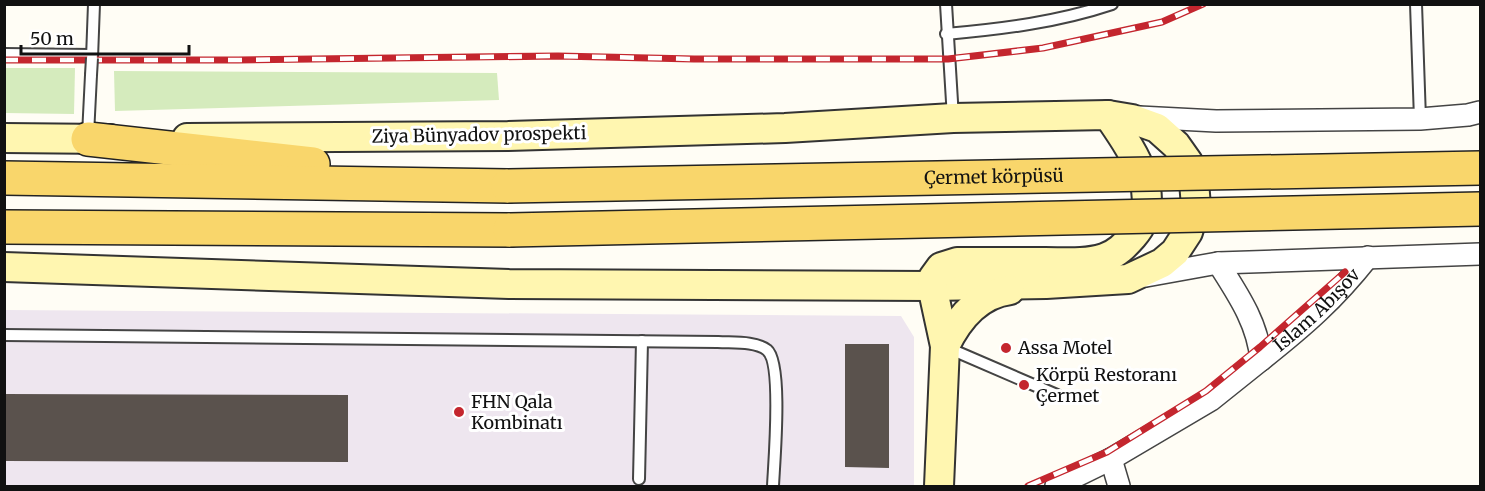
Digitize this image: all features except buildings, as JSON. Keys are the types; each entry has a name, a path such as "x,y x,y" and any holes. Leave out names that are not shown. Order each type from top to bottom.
{"main road":[{"name":"Ziya Bünyadov prospekti","path":"4,138 508,136 785,128 953,118 1108,115 1132,119 1157,128 1176,145 1188,162 1194,182 1196,206 1188,232 1175,252 1162,263 1128,279"},
{"path":"939,486 945,346 932,286 935,272 948,263 957,262 1082,262 1106,258 1123,248 1138,230 1147,208 1147,189 1140,167 1108,115"},
{"path":"4,146 88,139 508,186"},
{"name":"Çermet körpüsü","path":"508,186 1480,168"},
{"path":"4,178 508,186"},
{"path":"4,227 510,230 1480,209"},
{"path":"4,234 86,228"},
{"path":"4,267 509,284 932,286 1046,284 1128,279"},
{"path":"945,346 963,315 989,296 1005,290 1046,284"}],"street":[{"path":"1108,115 1216,121 1420,118 1480,112"},
{"path":"1128,279 1218,263 1480,254"},
{"name":"İslam Abışov","path":"1056,486 1111,459 1212,400 1312,319 1342,290 1368,257"},
{"name":"İslam Abışov","path":"1218,263 1252,321 1260,347 1261,360"},
{"path":"1111,459 1119,486"}],"lane":[{"path":"88,139 94,4"},
{"path":"946,4 946,34 953,118"},
{"path":"946,34 1014,28 1083,14 1112,4"},
{"path":"1416,4 1420,118"},
{"path":"4,54 92,56"},
{"path":"4,335 718,342 760,346 770,352 777,387 773,486"},
{"path":"639,479 642,341"},
{"path":"945,346 1057,395"}],"shaded area":[{"name":"FHN Qala Kombinatı","path":"5,310 901,316 914,337 914,486 5,486"}],"green space":[{"path":"5,68 75,68 74,114 5,113"},
{"path":"114,71 497,73 499,100 115,111"}],"railway":[{"path":"4,60 558,56 694,59 948,59 1043,48 1162,22 1203,4"},
{"path":"1028,486 1107,452 1206,391 1345,272"}],"place":[{"name":"Assa Motel","path":"1006,348"},
{"name":"Körpü Restoranı Çermet","path":"1024,385"},
{"name":"FHN Qala Kombinatı","path":"459,412"}]}
